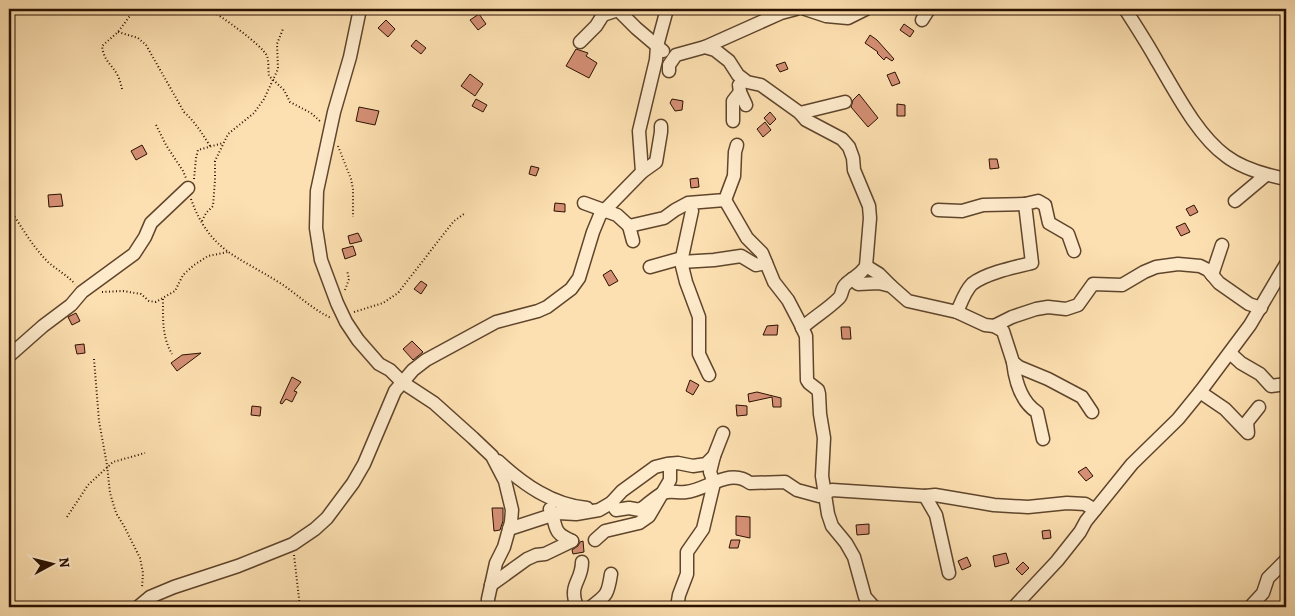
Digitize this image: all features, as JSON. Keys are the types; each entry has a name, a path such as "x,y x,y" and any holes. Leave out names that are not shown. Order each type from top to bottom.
{"street":[{"path":"360,9 350,57 341,82 330,129 318,191 316,228 322,260 337,312 379,364 434,403 509,471 556,502 599,510"},
{"path":"580,42 603,16 618,9 657,46 671,65 676,56 705,47 781,13 796,9"},
{"path":"642,167 639,131 667,9"},
{"path":"805,9 826,16 848,18 866,9"},
{"path":"922,20 929,9"},
{"path":"1125,9 1158,62 1170,86 1210,141 1226,157 1266,175 1286,179"},
{"path":"705,47 715,50 729,61 738,75 747,82 761,85 800,112 806,120 842,139 849,147 853,158 854,170 869,206 870,218 866,266 863,271 843,287 841,295 826,311 815,316 802,328"},
{"path":"738,75 740,92 746,105"},
{"path":"733,121 733,101 740,92"},
{"path":"800,112 845,102"},
{"path":"138,606 150,597 174,587 238,566 293,544 327,518 353,483 364,464 395,391 413,370 426,360 485,327 547,307 560,298 579,278 600,215 652,154 658,152 661,126"},
{"path":"725,200 734,176 735,152 738,144"},
{"path":"1235,201 1266,175"},
{"path":"9,356 43,326 71,305 82,292 134,254 146,237 151,223 188,186"},
{"path":"630,226 664,218 688,203 725,200"},
{"path":"725,200 747,238 762,254 774,282 788,300 806,336 807,380 809,384 818,390 819,394 824,438 822,476 832,526 846,543 854,557 865,597 874,607"},
{"path":"938,210 962,211 983,205 1025,204 1038,201 1045,206 1049,223 1068,234 1074,251"},
{"path":"584,203 617,215 630,226 632,242"},
{"path":"957,312 972,284 1001,270 1032,263 1025,204"},
{"path":"692,211 681,260 686,282 699,317 699,354 709,375"},
{"path":"1212,276 1222,245"},
{"path":"650,267 681,260 714,260 741,256 756,265 766,263"},
{"path":"994,326 1012,317 1036,309 1048,307 1066,309 1078,304 1093,284 1122,286 1156,267 1178,264 1200,266 1208,270 1219,284 1249,304 1261,308"},
{"path":"1014,607 1057,561 1132,464 1178,419 1200,392 1261,308 1286,264"},
{"path":"866,266 880,274 908,301 957,312 1002,331 1013,362 1015,379 1023,396 1032,409 1037,412 1043,439"},
{"path":"852,279 858,284 879,283 891,286"},
{"path":"1230,353 1241,363 1260,374 1272,386 1286,384"},
{"path":"1013,362 1019,367 1048,379 1082,397 1092,412"},
{"path":"1200,392 1225,409 1248,433 1247,422 1260,407"},
{"path":"677,607 679,595 687,574 687,552 703,529 714,483 710,472 714,456 724,433"},
{"path":"488,607 496,563 504,547 512,510 505,481 492,456"},
{"path":"509,529 558,513 576,514 599,510 612,503 622,491 655,467 670,464 693,466 706,464 714,456"},
{"path":"595,540 605,531 639,523 650,516 670,480 670,464"},
{"path":"612,503 616,510 629,508 640,510 663,493 686,492 724,478 746,480 750,483 785,482 797,490 819,496 832,490 924,496 935,495 994,506 1028,507 1067,503 1085,504 1095,510"},
{"path":"491,585 527,559 545,554 572,541 561,536 554,527 552,515 544,495"},
{"path":"924,496 936,515 949,573"},
{"path":"1250,607 1263,593 1268,578 1286,560"},
{"path":"577,607 573,596 574,587 582,571 582,562"},
{"path":"590,607 603,598 609,590 611,574"}],"path":[{"path":"122,89 119,77 107,63 102,46 118,32 134,9"},
{"path":"208,9 230,24 267,56 269,76 284,90 290,102 311,113 330,129 342,152 351,179 353,189 352,217"},
{"path":"202,221 206,212 213,206 216,180 215,161 228,134 254,113 264,100 274,81 278,69 277,44 283,29"},
{"path":"118,32 138,38 146,45 184,112 192,119 210,146"},
{"path":"156,125 183,171 195,208 205,230 212,238 228,252 282,284 324,315 337,312 360,311 383,302 398,293 454,221 464,214"},
{"path":"188,186 194,179 198,150 223,144"},
{"path":"9,208 35,248 82,292 123,291 142,294 149,302 156,302 163,300 176,290 183,275 194,265 208,256 228,252"},
{"path":"337,312 349,279 348,270"},
{"path":"163,300 163,328 166,345 172,354"},
{"path":"94,359 99,421 110,493 116,513 140,558 143,573 138,606"},
{"path":"68,516 88,485 113,462 145,453"},
{"path":"293,544 300,607"}],"building":[{"path":"479,14 486,24 478,30 470,20"},
{"path":"386,20 395,29 388,37 378,28"},
{"path":"904,24 914,31 910,37 900,30"},
{"path":"870,35 894,59 892,61 886,57 884,60 878,52 865,43"},
{"path":"416,40 426,48 421,54 411,46"},
{"path":"576,49 588,53 586,56 597,63 589,78 566,66"},
{"path":"785,62 788,69 780,72 776,65"},
{"path":"895,72 900,83 892,86 887,75"},
{"path":"470,74 483,84 475,96 461,86"},
{"path":"859,94 878,118 868,127 851,107 853,100"},
{"path":"476,99 487,105 483,112 472,106"},
{"path":"672,99 683,101 682,110 675,111 670,103"},
{"path":"897,104 905,105 905,116 897,116"},
{"path":"359,107 379,111 375,125 356,121"},
{"path":"770,112 776,119 770,125 764,118"},
{"path":"765,122 771,130 763,137 757,129"},
{"path":"142,145 147,154 136,160 131,151"},
{"path":"989,159 997,159 999,168 990,169"},
{"path":"531,166 539,168 536,176 529,174"},
{"path":"698,178 699,187 691,188 690,179"},
{"path":"61,194 63,206 49,207 48,195"},
{"path":"555,203 565,204 565,212 554,211"},
{"path":"1194,205 1198,212 1190,216 1186,209"},
{"path":"1185,223 1190,232 1181,236 1176,227"},
{"path":"358,233 362,241 350,244 348,236"},
{"path":"353,246 356,255 345,259 342,249"},
{"path":"611,270 618,281 609,286 603,275"},
{"path":"421,281 427,285 421,294 414,289"},
{"path":"76,313 80,321 72,325 68,317"},
{"path":"778,325 777,335 763,335 767,326"},
{"path":"841,327 850,327 851,339 842,339"},
{"path":"412,341 423,352 413,360 403,349"},
{"path":"84,344 85,353 77,354 75,345"},
{"path":"201,353 177,371 171,363 182,355"},
{"path":"292,377 301,382 294,391 297,392 292,402 286,399 282,404 280,403"},
{"path":"690,380 699,385 693,395 686,391"},
{"path":"757,392 781,398 781,407 773,407 772,397 749,402 748,394"},
{"path":"736,405 747,406 747,415 737,416"},
{"path":"252,406 261,407 260,416 251,415"},
{"path":"1086,467 1093,476 1086,481 1078,472"},
{"path":"492,508 503,508 503,521 500,530 494,531"},
{"path":"736,516 750,517 750,538 736,535"},
{"path":"869,524 869,534 857,535 856,525"},
{"path":"1050,530 1051,538 1043,539 1042,531"},
{"path":"731,540 740,540 738,548 729,548"},
{"path":"583,541 584,552 573,554 572,550"},
{"path":"1006,553 1009,563 995,567 993,556"},
{"path":"967,557 971,566 962,570 958,561"},
{"path":"1023,562 1029,568 1022,575 1016,569"}]}
